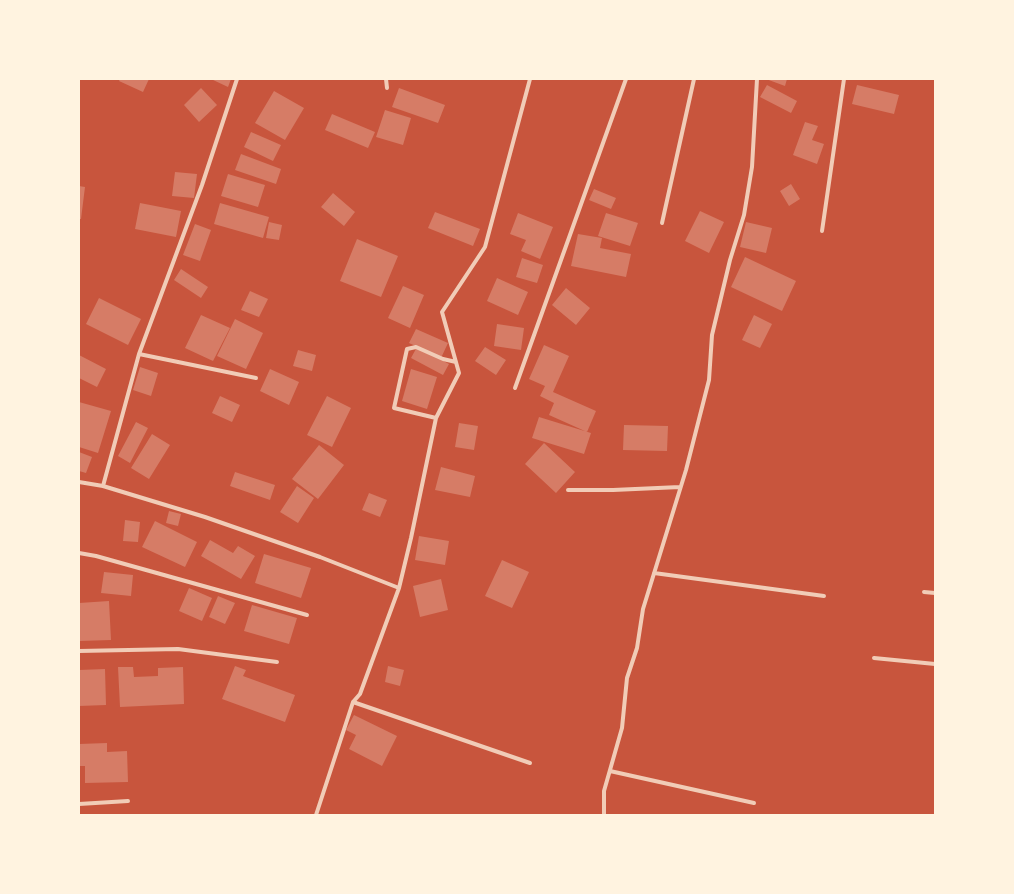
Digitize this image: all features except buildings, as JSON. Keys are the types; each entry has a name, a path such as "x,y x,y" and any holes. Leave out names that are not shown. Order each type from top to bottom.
{"street":[{"path":"103,486 139,354 202,185 237,79"},
{"path":"386,79 387,88"},
{"path":"316,815 353,702 360,694 399,588 436,418 459,374 442,312 485,247 530,79"},
{"path":"515,388 626,79"},
{"path":"662,223 694,79"},
{"path":"604,815 604,791 622,728 627,678 637,648 643,609 680,488 709,380 712,335 721,295 744,215 752,167 757,79"},
{"path":"822,231 844,79"},
{"path":"436,418 394,408 408,349 416,347 443,359 456,362"},
{"path":"139,354 256,378"},
{"path":"79,482 103,486 205,517 306,552 399,588"},
{"path":"568,490 680,488"},
{"path":"79,553 96,556 307,615"},
{"path":"654,573 824,596"},
{"path":"924,592 935,593"},
{"path":"79,651 178,648 277,662"},
{"path":"874,658 935,664"},
{"path":"353,702 530,763"},
{"path":"610,771 754,803"},
{"path":"79,804 128,801"}]}
